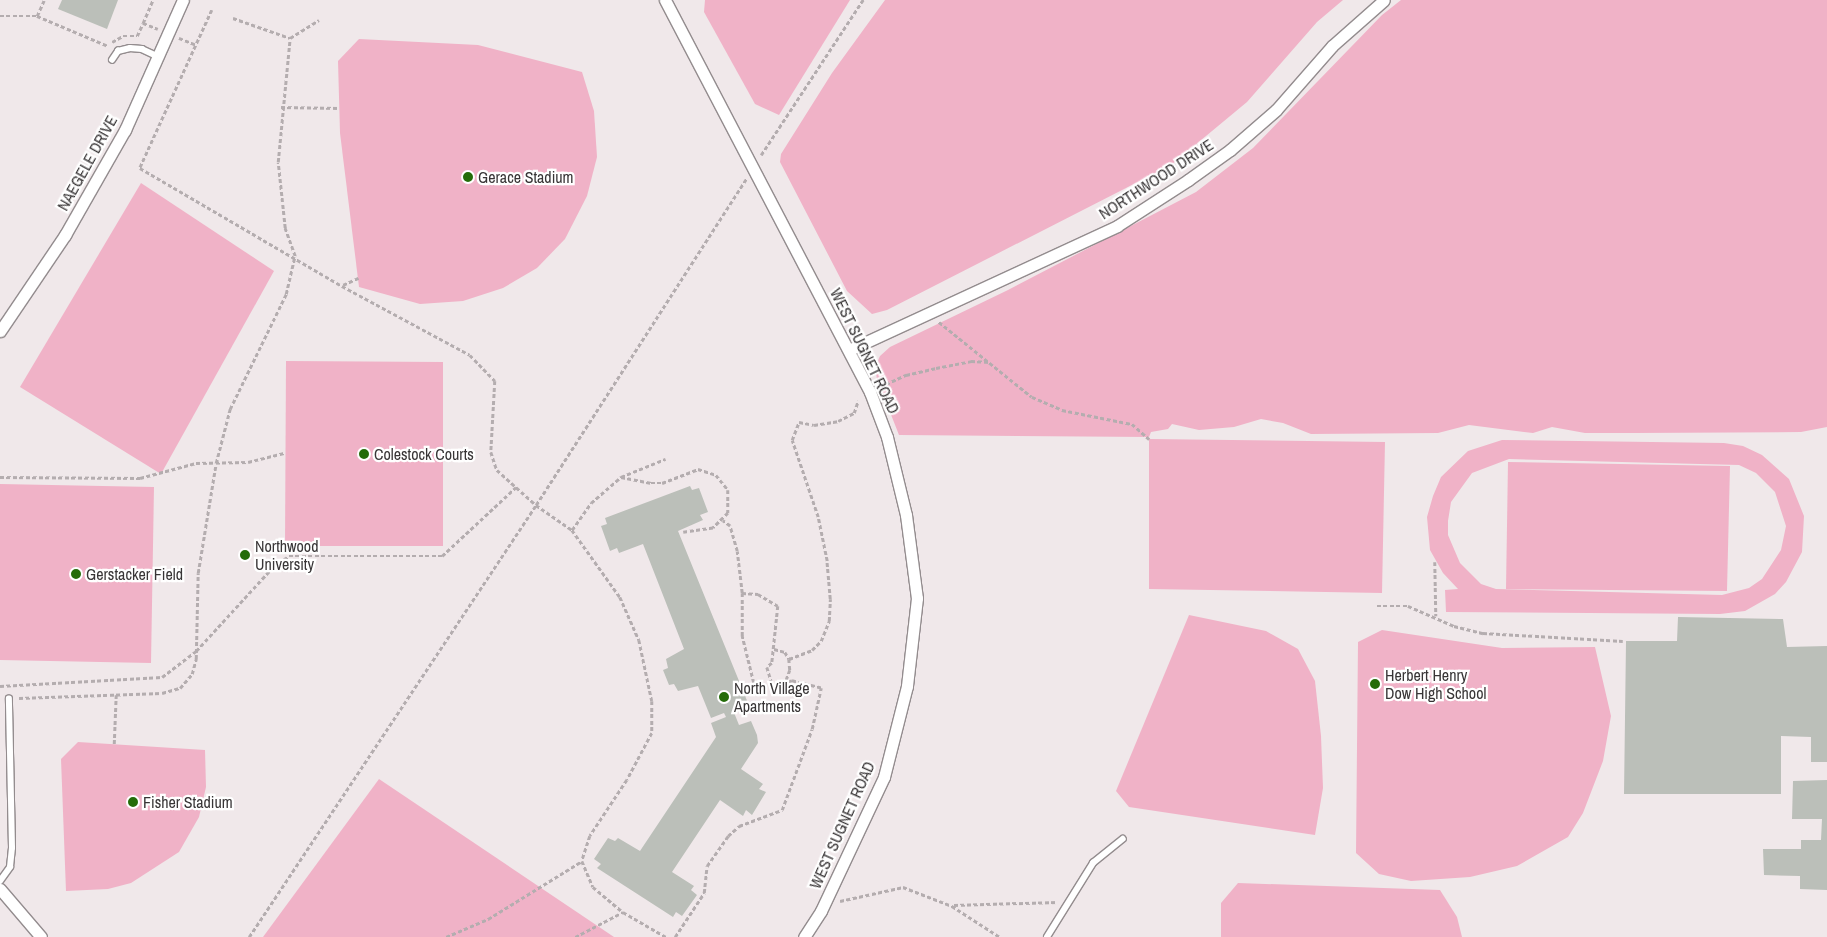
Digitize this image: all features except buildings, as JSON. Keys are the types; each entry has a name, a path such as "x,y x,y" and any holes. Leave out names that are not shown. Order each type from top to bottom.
{"street":[{"name":"NAEGELE DRIVE","path":"0,331 65,235 124,130 170,34 183,0"},
{"name":"WEST SUGNET ROAD","path":"665,0 870,392 887,437 906,515 917,598 907,686 884,777 820,911 804,937"},
{"name":"NORTHWOOD DRIVE","path":"849,350 1117,226 1188,180 1230,150 1276,110 1332,46 1384,0"},
{"path":"0,889 41,937"}],"lane":[{"path":"112,60 118,51 130,48 142,49 159,57"},
{"path":"0,881 10,868 12,848 9,698"},
{"path":"1047,937 1071,902 1093,863 1123,839"}],"path":[{"path":"37,16 44,0"},
{"path":"0,16 37,16 108,47 123,36 137,36 153,0"},
{"path":"249,937 536,505 863,0"},
{"path":"212,10 140,168 295,256 342,286 470,355 495,381 491,452 497,470 536,505 572,530 620,597 638,640 652,701 652,733 627,780 612,797 590,836 582,861 488,919 446,937"},
{"path":"233,18 290,38"},
{"path":"290,38 319,20"},
{"path":"143,23 196,45"},
{"path":"9,698 162,693 180,688 192,674 196,651 198,574 216,462 230,409 286,294 295,256 285,228 278,162 281,107 290,38"},
{"path":"281,107 339,108"},
{"path":"342,286 358,278"},
{"path":"928,314 991,362 1032,397 1062,410 1132,424 1150,439"},
{"path":"870,392 906,375 971,361 991,362"},
{"path":"789,659 812,650 822,641 829,621 830,600 827,561 818,517 792,440 799,422 814,425 838,421 854,413 858,401"},
{"path":"0,477 140,478 187,465 216,462 248,462 284,453"},
{"path":"572,530 591,503 621,477 665,459"},
{"path":"621,477 651,483 698,469 712,473 724,482 728,490 728,513 723,520 713,528 682,532"},
{"path":"0,686 147,680 162,677 196,651 273,567 289,556 442,556 516,487"},
{"path":"675,937 704,893 707,866 728,836 739,826 782,810 812,729 820,688 786,681 755,689 745,653 742,592 737,551 730,526 723,520"},
{"path":"1435,562 1436,616"},
{"path":"742,592 758,594 778,606 772,663 767,667 772,684"},
{"path":"1377,606 1408,606 1436,616 1454,626 1483,633 1623,641"},
{"path":"774,649 785,652 789,659 790,670 786,681"},
{"path":"114,744 116,694"},
{"path":"582,861 593,887 623,912 666,937"},
{"path":"820,911 843,899 903,887 952,906 1000,937"},
{"path":"952,906 1071,902"},
{"path":"575,937 623,912"}],"shaded area":[{"path":"705,0 850,0 779,115 755,104 704,12"},
{"path":"885,0 1343,0 1317,22 1247,102 1171,165 887,310 872,314 847,291 780,162 781,154 832,73"},
{"path":"1401,0 1827,0 1827,427 1801,432 1585,433 1552,427 1533,433 1469,425 1438,433 1311,434 1283,423 1261,419 1234,427 1199,430 1172,424 1168,429 1151,432 1149,437 899,435 877,379 875,367 880,356 890,347 1008,290 1196,192 1253,148 1382,15"},
{"name":"Gerace Stadium","path":"359,39 478,45 582,72 594,111 597,157 587,196 565,239 537,268 503,288 463,301 420,304 359,287 340,133 338,61"},
{"path":"141,183 274,271 161,474 20,387"},
{"name":"Colestock Courts","path":"286,361 443,362 443,546 285,546"},
{"path":"1149,439 1385,442 1382,593 1149,589"},
{"path":"1502,440 1724,443 1743,446 1762,455 1789,479 1804,516 1802,552 1786,582 1775,594 1745,611 1720,614 1446,612 1445,590 1458,589 1443,573 1430,550 1427,517 1441,477 1468,451","holes":["1509,459 1739,465 1756,473 1775,492 1786,526 1781,550 1762,579 1749,588 1722,595 1496,589 1481,584 1460,563 1448,535 1451,502 1472,473"]},
{"path":"1508,462 1730,466 1727,591 1506,589"},
{"name":"Gerstacker Field","path":"0,484 154,487 151,663 0,660"},
{"path":"1189,615 1266,631 1298,649 1315,681 1321,736 1323,788 1315,835 1129,807 1116,791"},
{"path":"1382,630 1502,648 1595,647 1611,716 1603,761 1583,813 1568,837 1517,866 1470,877 1411,881 1379,874 1356,853 1358,642"},
{"name":"Fisher Stadium","path":"78,742 205,750 206,787 199,817 179,852 131,883 108,889 66,891 61,759"},
{"path":"379,779 614,937 263,937"},
{"path":"1238,883 1440,890 1457,917 1462,937 1221,937 1221,903"}],"place":[{"name":"Gerace Stadium","path":"468,177"},
{"name":"Colestock Courts","path":"364,454"},
{"name":"Northwood University","path":"245,555"},
{"name":"Gerstacker Field","path":"76,574"},
{"name":"Herbert Henry Dow High School","path":"1375,684"},
{"name":"North Village Apartments","path":"724,697"},
{"name":"Fisher Stadium","path":"133,802"}]}
